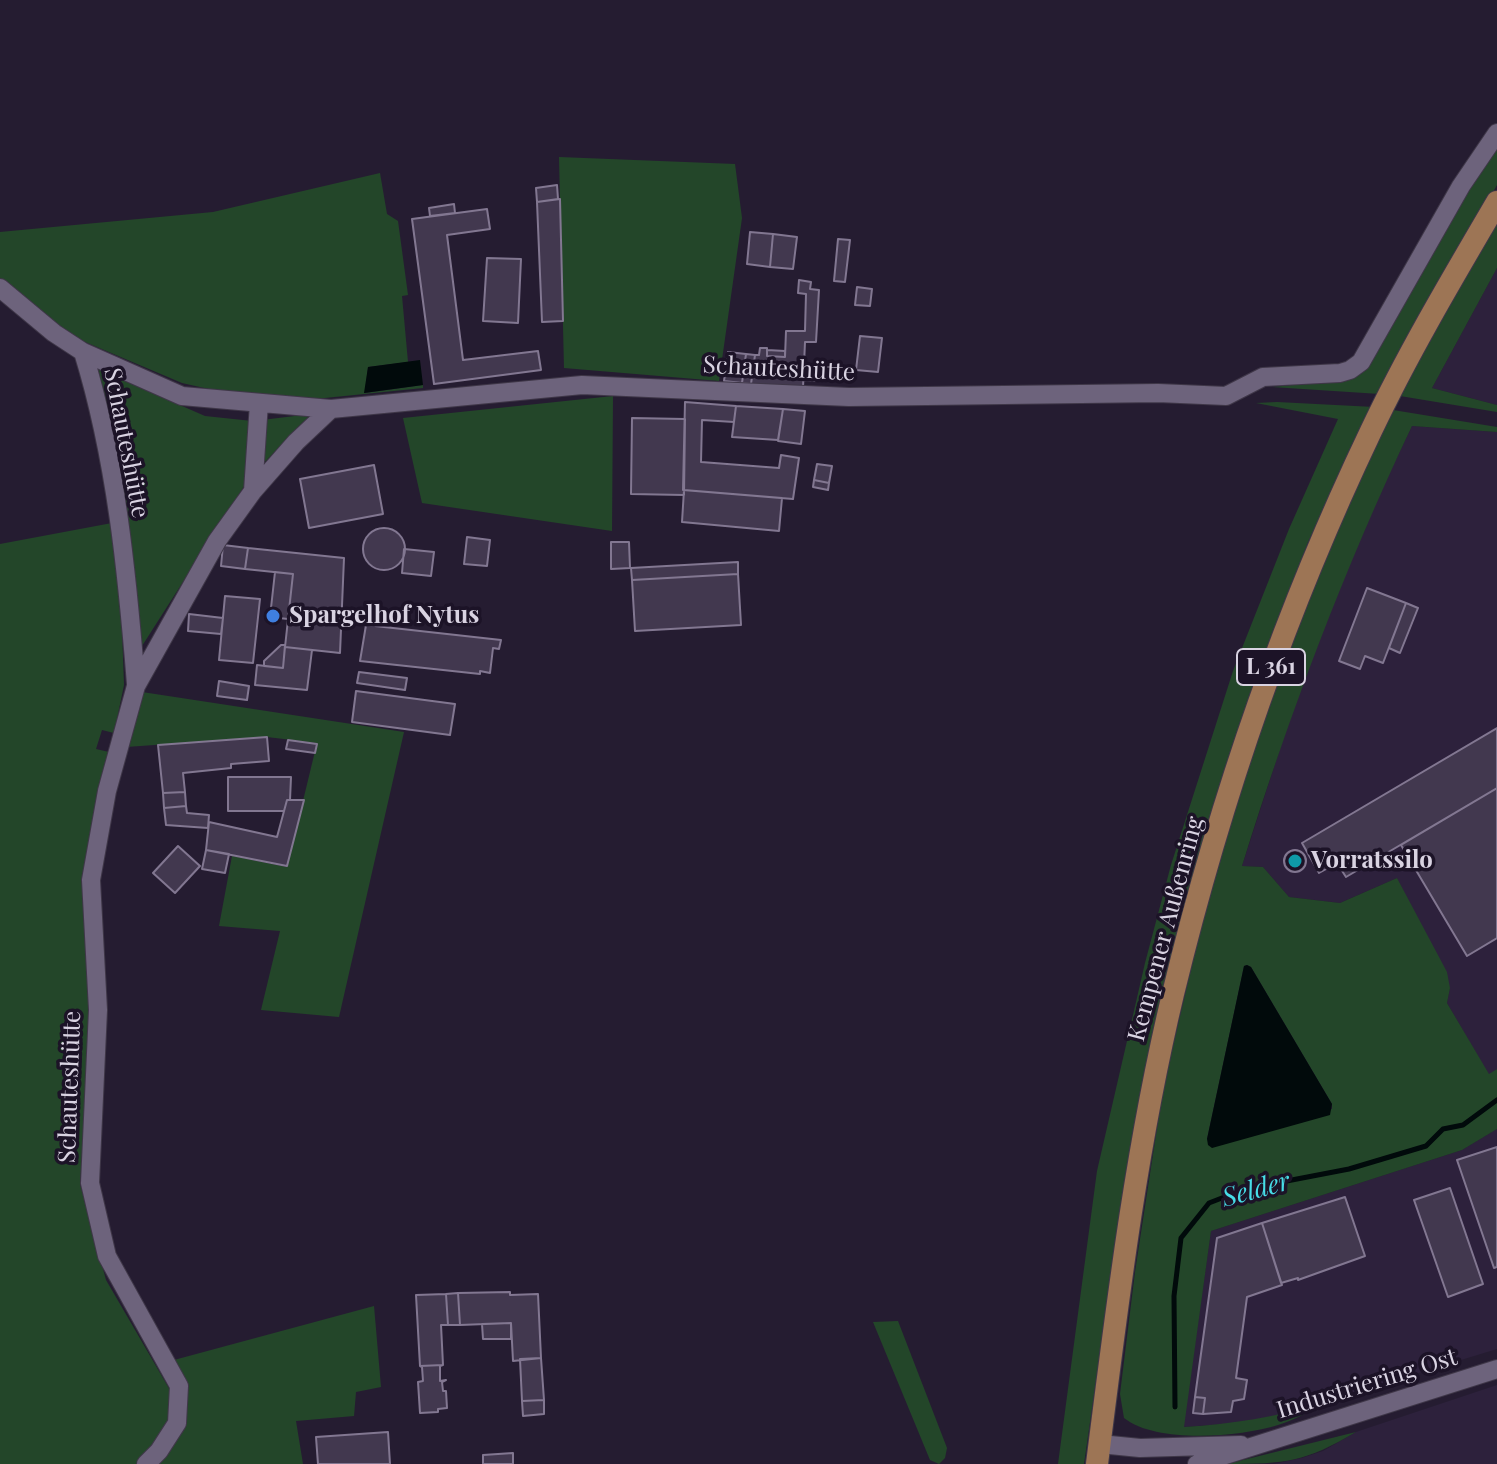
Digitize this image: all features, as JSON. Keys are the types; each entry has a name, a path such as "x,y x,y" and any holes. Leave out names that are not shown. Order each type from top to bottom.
{"main road":[{"name":"Kempener Außenring","path":"1099,1454 1142,1144 1173,996 1194,911 1269,673 1321,541 1371,430 1497,202"}],"street":[{"name":"Schauteshütte","path":"0,288 54,333 83,352 182,396 259,403 331,409 582,385 849,397 1158,393 1226,396 1263,377 1340,373 1361,362 1461,186 1497,133"},
{"name":"Schauteshütte","path":"83,352 99,405 113,491 131,622 136,686"},
{"path":"253,491 259,403"},
{"name":"Schauteshütte","path":"146,1464 159,1451 177,1423 179,1386 107,1256 90,1183 98,1010 91,880 107,791 136,686 217,541 253,491 296,442 331,409"},
{"name":"Industriering Ost","path":"1197,1464 1497,1369"},
{"name":"Industriering Ost","path":"1099,1454 1140,1448 1252,1445"}],"shaded area":[{"path":"1497,268 1497,405 1432,388"},
{"path":"420,360 423,385 364,393 368,367"},
{"path":"1412,426 1497,432 1497,1069 1489,1075 1447,1003 1450,988 1397,878 1340,903 1289,897 1263,867 1242,866 1298,693 1330,610 1372,509"},
{"path":"1247,965 1332,1104 1330,1115 1212,1148 1207,1139 1244,966"},
{"path":"1497,1129 1497,1349 1277,1416 1240,1423 1183,1427 1211,1231 1462,1150"},
{"path":"1497,1385 1497,1464 1274,1464 1323,1451 1356,1432"}],"green space":[{"path":"1497,142 1497,185 1380,394 1272,387 1323,382 1383,338"},
{"path":"559,157 735,164 742,218 719,381 564,368"},
{"path":"380,173 387,214 398,221 408,295 402,296 408,362 368,367 365,393 423,385 423,388 315,399 231,394 182,383 71,336 0,278 0,232 213,212"},
{"path":"1497,220 1497,268 1432,388 1497,405 1497,412 1400,396"},
{"path":"97,369 205,416 252,421 248,480 142,646"},
{"path":"613,396 612,531 422,503 403,418"},
{"path":"1256,403 1374,407 1308,542 1234,744 1146,1070 1126,1171 1084,1464 1058,1464 1097,1171 1171,865 1233,671 1289,529 1338,419"},
{"path":"1393,410 1497,427 1497,432 1412,426 1363,534 1319,643 1242,866 1263,867 1289,897 1340,903 1397,878 1447,972 1450,988 1447,1003 1489,1074 1497,1069 1497,1129 1462,1150 1211,1231 1184,1427 1254,1419 1323,1403 1284,1423 1242,1433 1199,1436 1156,1432 1124,1418 1120,1394 1163,1089 1215,866 1292,639 1350,499","holes":["1244,966 1251,967 1332,1104 1332,1109 1207,1139"]},
{"path":"311,414 259,468 262,420"},
{"path":"112,523 121,602 124,685 114,733 102,730 96,749 109,752 95,814 91,1026 80,1184 106,1280 174,1397 162,1434 138,1464 0,1464 0,544"},
{"path":"142,692 404,732 339,1017 261,1010 280,931 219,926 232,856 287,867 317,743 267,737 126,747"},
{"path":"374,1306 381,1387 356,1392 354,1416 296,1421 303,1464 155,1464 182,1427 174,1360"},
{"path":"898,1321 947,1448 945,1458 939,1464 930,1460 873,1322"},
{"path":"1356,1432 1323,1450 1294,1459 1227,1464"}],"building":[{"path":"557,185 558,199 537,202 536,188"},
{"path":"560,199 563,321 542,322 537,202"},
{"path":"454,204 455,213 430,216 429,208"},
{"path":"487,209 490,229 447,235 463,360 538,351 541,370 434,384 412,219"},
{"path":"750,232 773,234 770,267 747,264"},
{"path":"773,234 797,237 793,269 770,267"},
{"path":"838,239 850,240 845,282 834,281"},
{"path":"487,258 521,259 518,323 483,321"},
{"path":"799,280 811,282 810,289 819,290 816,342 805,342 803,388 751,384 755,355 759,355 760,348 767,348 767,356 785,357 786,331 805,331 806,294 798,293"},
{"path":"857,287 872,289 870,306 855,305"},
{"path":"860,336 882,338 878,372 856,370"},
{"path":"767,350 785,351 785,357 767,356"},
{"path":"728,352 746,354 742,383 724,381"},
{"path":"746,354 755,355 751,384 742,383"},
{"path":"804,365 820,366 819,381 803,380"},
{"path":"685,402 736,406 734,422 702,420 701,462 779,468 781,455 799,458 793,499 683,490"},
{"path":"736,406 783,409 778,440 732,437"},
{"path":"783,409 805,411 801,444 778,441"},
{"path":"632,418 685,419 684,495 631,494"},
{"path":"817,464 832,466 829,483 814,480"},
{"path":"374,465 383,514 309,528 300,479"},
{"path":"814,480 829,483 828,490 813,487"},
{"path":"684,490 782,498 779,531 682,522"},
{"path":"384,528 399,534 405,549 399,564 384,570 369,564 363,549 369,534"},
{"path":"467,537 490,540 487,566 464,564"},
{"path":"611,542 629,542 630,568 611,569"},
{"path":"223,545 248,548 245,569 221,566"},
{"path":"248,548 344,558 340,653 285,647 293,574 245,569"},
{"path":"404,549 434,552 431,576 402,573"},
{"path":"738,562 738,574 632,580 631,568"},
{"path":"275,572 293,574 288,619 270,617"},
{"path":"738,574 741,625 635,631 632,580"},
{"path":"1367,588 1406,603 1383,663 1365,656 1360,669 1339,661"},
{"path":"225,596 260,599 253,663 219,660"},
{"path":"1406,603 1418,608 1400,653 1389,648"},
{"path":"189,614 223,618 221,634 188,631"},
{"path":"366,625 501,640 499,649 493,648 490,673 360,661"},
{"path":"281,645 285,645 283,668 264,666 264,661"},
{"path":"285,647 312,650 307,690 255,685 257,665 283,668"},
{"path":"359,672 407,678 405,690 357,683"},
{"path":"219,681 249,686 247,700 217,696"},
{"path":"356,691 455,704 450,735 352,722"},
{"path":"1497,728 1497,788 1346,877 1337,863 1319,873 1302,843"},
{"path":"267,737 269,761 183,773 185,792 163,793 158,745"},
{"path":"288,740 317,744 315,753 286,749"},
{"path":"228,777 291,777 290,800 287,800 284,811 228,811"},
{"path":"1497,788 1497,938 1467,956 1401,845"},
{"path":"185,792 186,806 164,808 163,793"},
{"path":"287,800 304,800 287,866 206,850 209,822 277,837"},
{"path":"186,806 187,813 209,815 208,828 166,825 164,808"},
{"path":"178,846 200,866 175,893 153,873"},
{"path":"206,850 229,854 225,873 202,869"},
{"name":"Vorratssilo","path":"1295,850 1303,853 1306,861 1303,869 1295,872 1287,869 1284,861 1287,853"},
{"path":"1497,1147 1497,1267 1494,1268 1457,1160"},
{"path":"1450,1188 1483,1284 1448,1297 1414,1200"},
{"path":"1345,1197 1365,1256 1281,1283 1262,1223"},
{"path":"1262,1223 1282,1285 1247,1297 1236,1378 1247,1380 1244,1399 1233,1401 1231,1412 1203,1414 1205,1398 1195,1397 1217,1238"},
{"path":"510,1292 510,1295 538,1294 541,1358 513,1361 511,1323 460,1325 458,1293"},
{"path":"458,1293 460,1325 448,1325 446,1294"},
{"path":"446,1294 448,1325 441,1325 443,1365 420,1366 416,1295"},
{"path":"511,1323 511,1339 483,1339 482,1324"},
{"path":"541,1358 544,1400 522,1401 520,1359"},
{"path":"443,1365 440,1366 440,1381 446,1380 442,1382 447,1408 420,1413 418,1382 423,1381 420,1366"},
{"path":"1195,1397 1205,1398 1203,1414 1193,1413"},
{"path":"544,1400 544,1414 523,1416 522,1401"},
{"path":"388,1432 390,1464 318,1464 316,1437"},
{"path":"513,1453 513,1464 483,1464 483,1455"}],"waterway":[{"name":"Selder","path":"1175,1407 1174,1296 1181,1238 1209,1203 1245,1189 1349,1169 1426,1146 1443,1129 1463,1125 1497,1100"}],"place":[{"name":"Spargelhof Nytus","path":"273,616"},
{"name":"Vorratssilo","path":"1295,861"}]}
